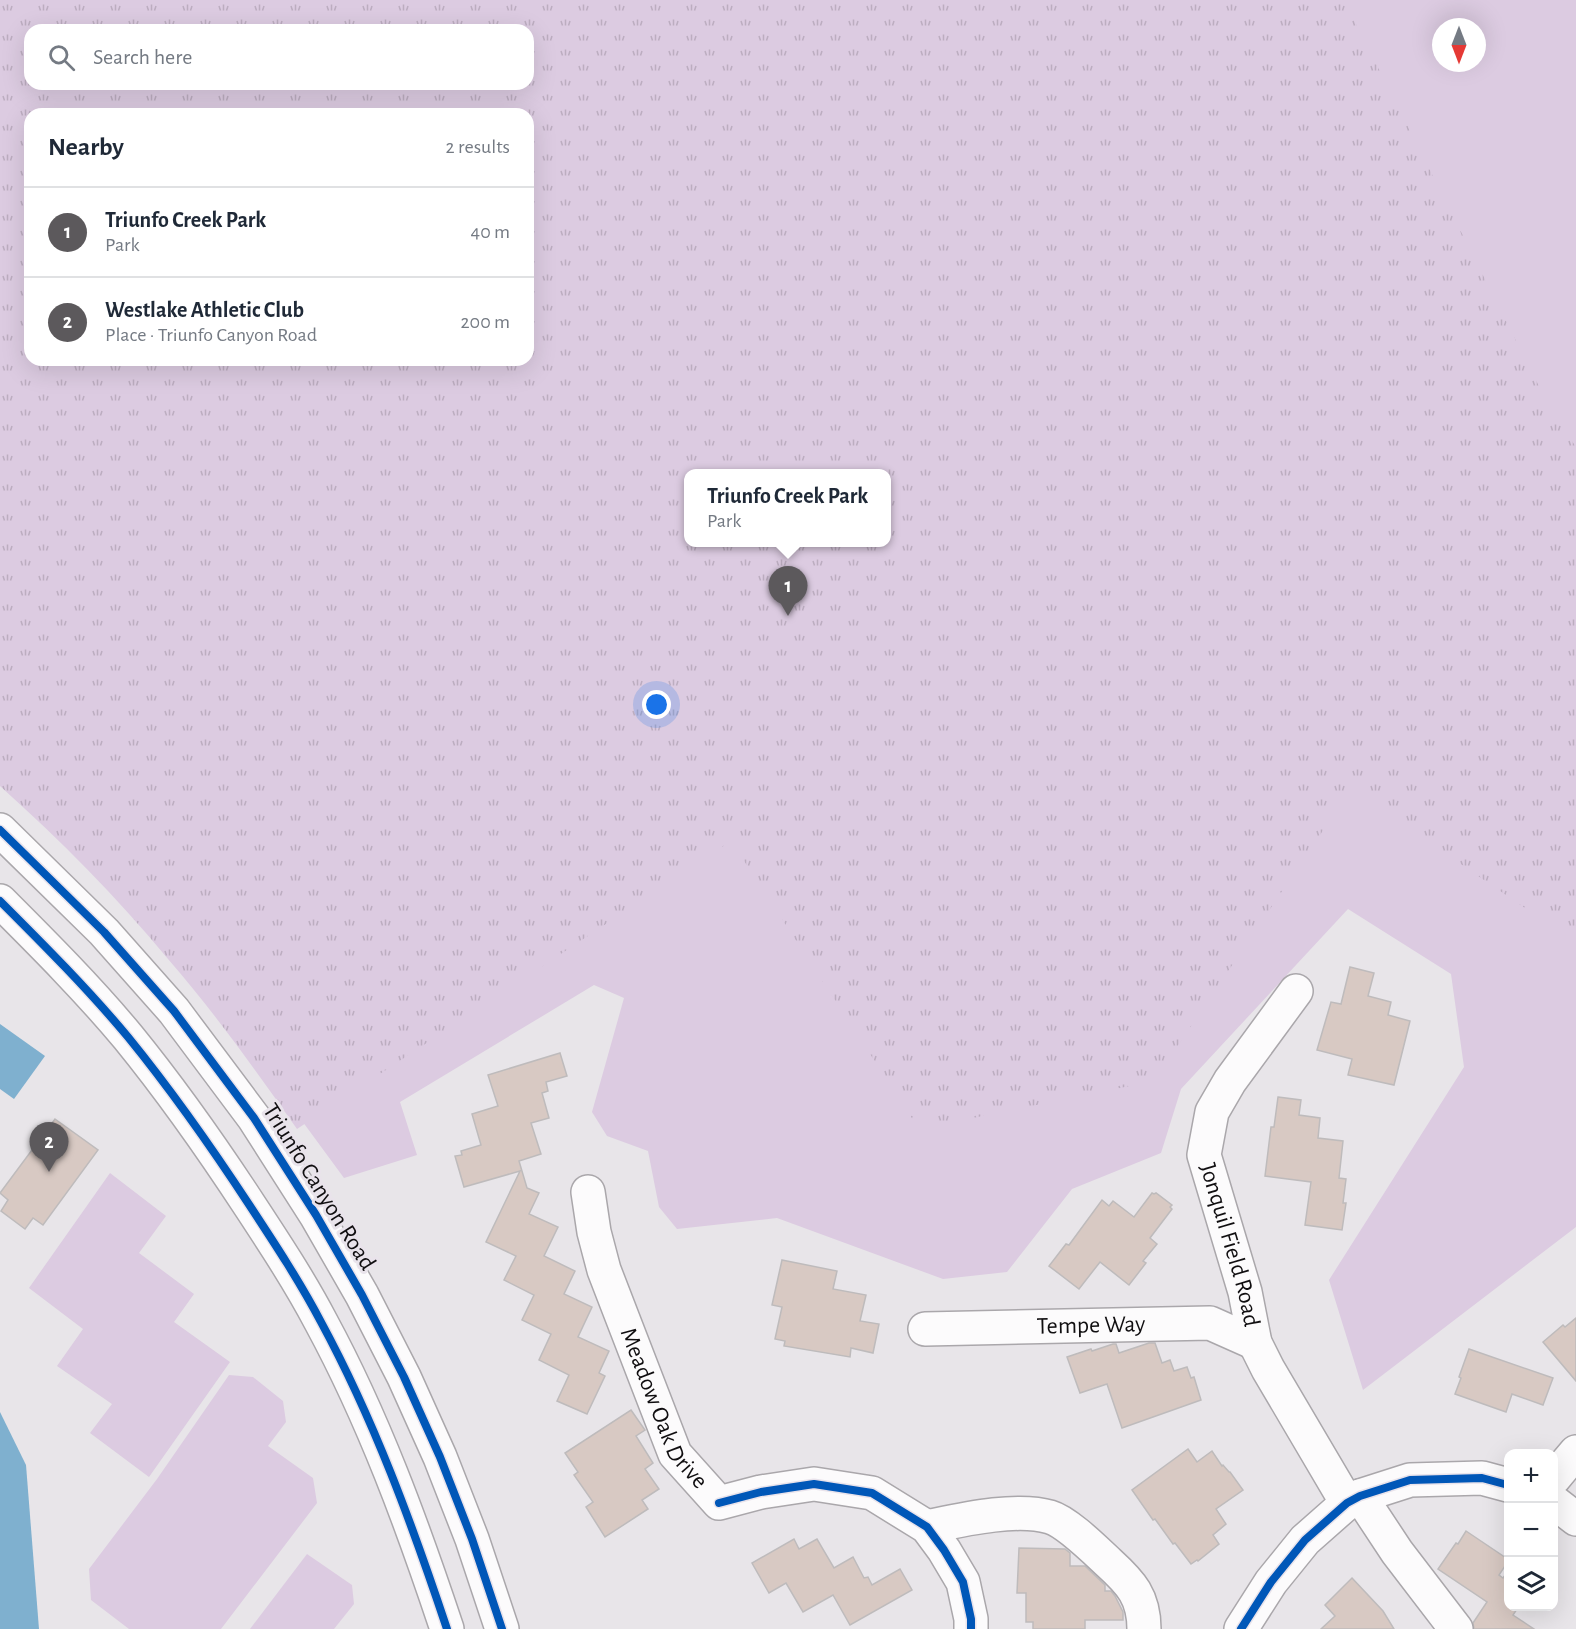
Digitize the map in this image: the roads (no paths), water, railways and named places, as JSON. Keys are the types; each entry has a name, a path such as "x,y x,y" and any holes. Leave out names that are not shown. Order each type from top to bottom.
{"street":[{"name":"Triunfo Canyon Road","path":"0,830 104,932 174,1011 254,1118 316,1215 362,1294 404,1377 440,1457 472,1539 502,1629"},
{"path":"0,901 127,1036 210,1146 272,1239 321,1322 360,1401 397,1489 447,1629"},
{"name":"Jonquil Field Road","path":"1296,991 1230,1081 1212,1112 1204,1155 1245,1292 1255,1343 1268,1369 1353,1499 1456,1629"},
{"name":"Meadow Oak Drive","path":"588,1192 594,1232 604,1270 675,1454 719,1503 761,1492 814,1484 872,1493 927,1527 945,1550 963,1582 971,1629"},
{"name":"Tempe Way","path":"925,1329 1210,1323 1255,1343"},
{"path":"1558,1473 1576,1452"},
{"path":"1241,1629 1271,1582 1305,1540 1353,1499 1410,1480 1482,1478 1504,1484"},
{"path":"1555,1503 1576,1519"},
{"path":"927,1527 974,1517 1023,1514 1052,1517 1127,1579 1139,1598 1144,1629"}],"water":[{"path":"0,1024 45,1056 14,1099 0,1089"},
{"path":"0,1412 26,1465 39,1629 0,1629"}],"place":[{"name":"Triunfo Creek Park","path":"788,616"},
{"name":"Westlake Athletic Club","path":"49,1172"}]}
